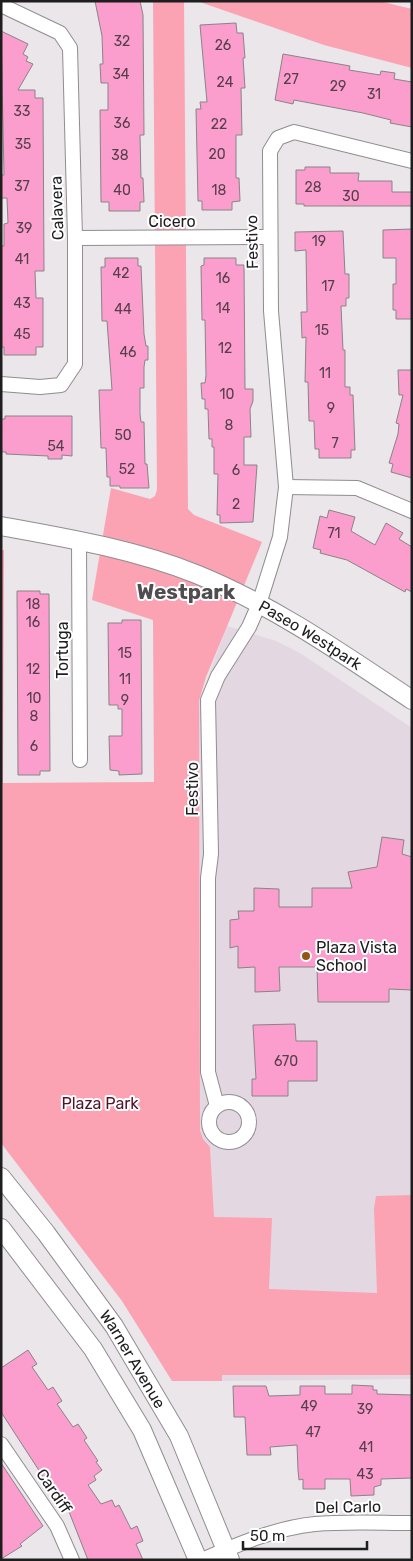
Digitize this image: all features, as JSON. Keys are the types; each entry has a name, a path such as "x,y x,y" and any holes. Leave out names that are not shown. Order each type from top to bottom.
{"street":[{"name":"Calavera","path":"1,5 60,32 70,48 75,238 75,364 61,385 40,387 1,384"},
{"name":"Festivo","path":"217,1106 208,1072 208,878 211,854 208,700 218,676 249,627 259,604 280,538 286,486 271,311 269,237 270,151 278,138 294,132 412,162"},
{"name":"Cicero","path":"75,238 269,237"},
{"path":"286,486 357,488 412,511"},
{"name":"Paseo Westpark","path":"1,526 79,540 168,564 230,589 319,638 412,700"},
{"name":"Tortuga","path":"79,540 80,760"},
{"name":"Warner Avenue","path":"2,1179 46,1233 114,1326 179,1436 228,1554"},
{"name":"Warner Avenue","path":"1,1228 93,1349 142,1430 198,1560"},
{"name":"Cardiff","path":"1,1444 57,1526 72,1560"},
{"name":"Del Carlo","path":"202,1560 228,1554 290,1528 316,1524 412,1523"}],"shaded area":[{"name":"Plaza Vista School","path":"227,626 276,641 300,653 412,728 412,1379 222,1381 210,1147 203,1139 200,1130 199,701"}],"green space":[{"name":"Plaza Park","path":"153,1 184,1 188,509 194,515 262,542 206,677 199,701 200,1130 203,1139 210,1147 214,1217 272,1218 269,1289 377,1293 374,1209 376,1196 412,1195 412,1375 222,1375 222,1381 172,1381 122,1301 1,1143 1,550 4,550 3,783 154,782 153,620 92,600 111,488 150,499 155,496 157,490"},
{"path":"197,1 379,1 412,9 412,68 324,45"}],"building":[{"path":"95,1 140,1 143,15 144,135 140,135 141,178 143,178 144,202 140,202 140,211 109,211 109,202 101,202 100,110 108,110 108,83 101,83 100,64 103,64 102,36"},
{"path":"236,23 237,33 243,33 245,58 243,58 245,88 241,88 242,135 236,135 236,178 239,178 240,201 232,202 232,210 202,210 202,201 198,201 196,109 201,109 200,102 207,102 200,25"},
{"path":"1,31 28,44 23,54 28,57 26,61 33,64 18,90 35,90 35,98 43,98 44,271 35,271 36,298 43,298 43,347 36,347 36,355 4,355 4,347 1,347 1,246 4,246 4,224 8,223 7,198 1,198 1,175 4,175"},
{"path":"283,54 350,66 349,70 380,75 381,71 395,73 394,79 412,82 412,127 390,123 391,120 363,113 294,100 293,104 275,100"},
{"path":"305,167 330,167 330,173 359,173 358,181 392,181 392,192 412,192 412,206 304,206 304,204 296,204 296,170 305,170"},
{"path":"412,229 412,319 396,319 396,310 393,310 393,284 396,284 396,258 383,258 383,230"},
{"path":"343,231 345,274 349,274 349,298 346,298 346,306 341,306 343,350 345,350 345,387 350,387 350,395 353,395 355,450 351,450 351,458 319,458 319,449 315,449 314,421 309,421 308,382 305,382 306,337 302,338 301,312 307,312 306,250 295,251 295,232"},
{"path":"105,258 138,258 138,266 141,266 144,334 146,346 148,346 148,360 145,360 144,367 144,388 140,388 140,414 141,422 144,422 145,464 147,464 149,488 110,486 110,477 107,477 106,448 101,448 99,390 112,390 107,321 102,321 101,267 105,267"},
{"path":"204,258 236,258 236,265 244,265 245,389 253,389 253,401 250,409 251,437 244,437 244,465 257,465 253,522 220,523 220,515 217,515 218,474 214,474 214,447 212,447 212,439 209,439 208,409 205,409 205,399 202,399 201,383 205,383 206,375 205,320 202,320 201,266 204,265"},
{"path":"398,370 412,370 412,478 391,472 393,464 389,463 398,434 399,424 396,423 403,395 399,395"},
{"path":"5,416 72,416 72,456 62,455 62,459 48,459 48,456 6,454 6,452 1,452 1,419 5,419"},
{"path":"329,510 355,517 351,531 375,545 386,523 403,533 399,539 412,547 412,592 406,589 405,592 347,560 320,553 321,550 313,548 320,516 327,518"},
{"path":"17,591 40,591 40,594 49,594 50,771 40,771 40,775 18,775"},
{"path":"122,620 141,620 142,774 119,775 119,771 110,770 109,736 122,736 122,709 118,709 118,705 109,705 108,623 122,623"},
{"path":"382,837 404,840 402,854 412,857 412,990 389,989 389,1002 318,1002 317,967 279,967 280,991 255,992 255,967 238,968 238,946 230,948 230,920 239,919 238,911 254,911 254,888 279,889 279,907 312,907 312,888 352,888 348,872 377,867"},
{"path":"295,1024 296,1041 317,1041 317,1081 288,1081 288,1096 252,1096 252,1079 256,1079 253,1025"},
{"path":"28,1350 37,1364 32,1367 48,1390 53,1387 62,1401 57,1404 73,1427 78,1424 87,1438 84,1440 102,1470 94,1476 96,1480 88,1485 101,1504 112,1500 115,1507 119,1505 131,1529 137,1526 143,1541 136,1544 143,1560 88,1560 64,1499 61,1501 53,1492 1,1412 1,1368"},
{"path":"352,1385 373,1386 373,1390 377,1390 377,1394 412,1395 412,1478 381,1479 381,1485 374,1487 374,1495 351,1496 350,1479 325,1479 325,1489 303,1489 303,1479 299,1480 297,1445 270,1447 271,1455 247,1455 245,1417 234,1417 233,1386 266,1386 269,1396 300,1395 300,1386 325,1386 325,1394 352,1394"},
{"path":"1,1463 43,1526 20,1544 22,1546 1,1559"}],"place":[{"name":"Plaza Vista School","path":"306,956"}],"district":[{"name":"Westpark","path":"186,591"}]}
